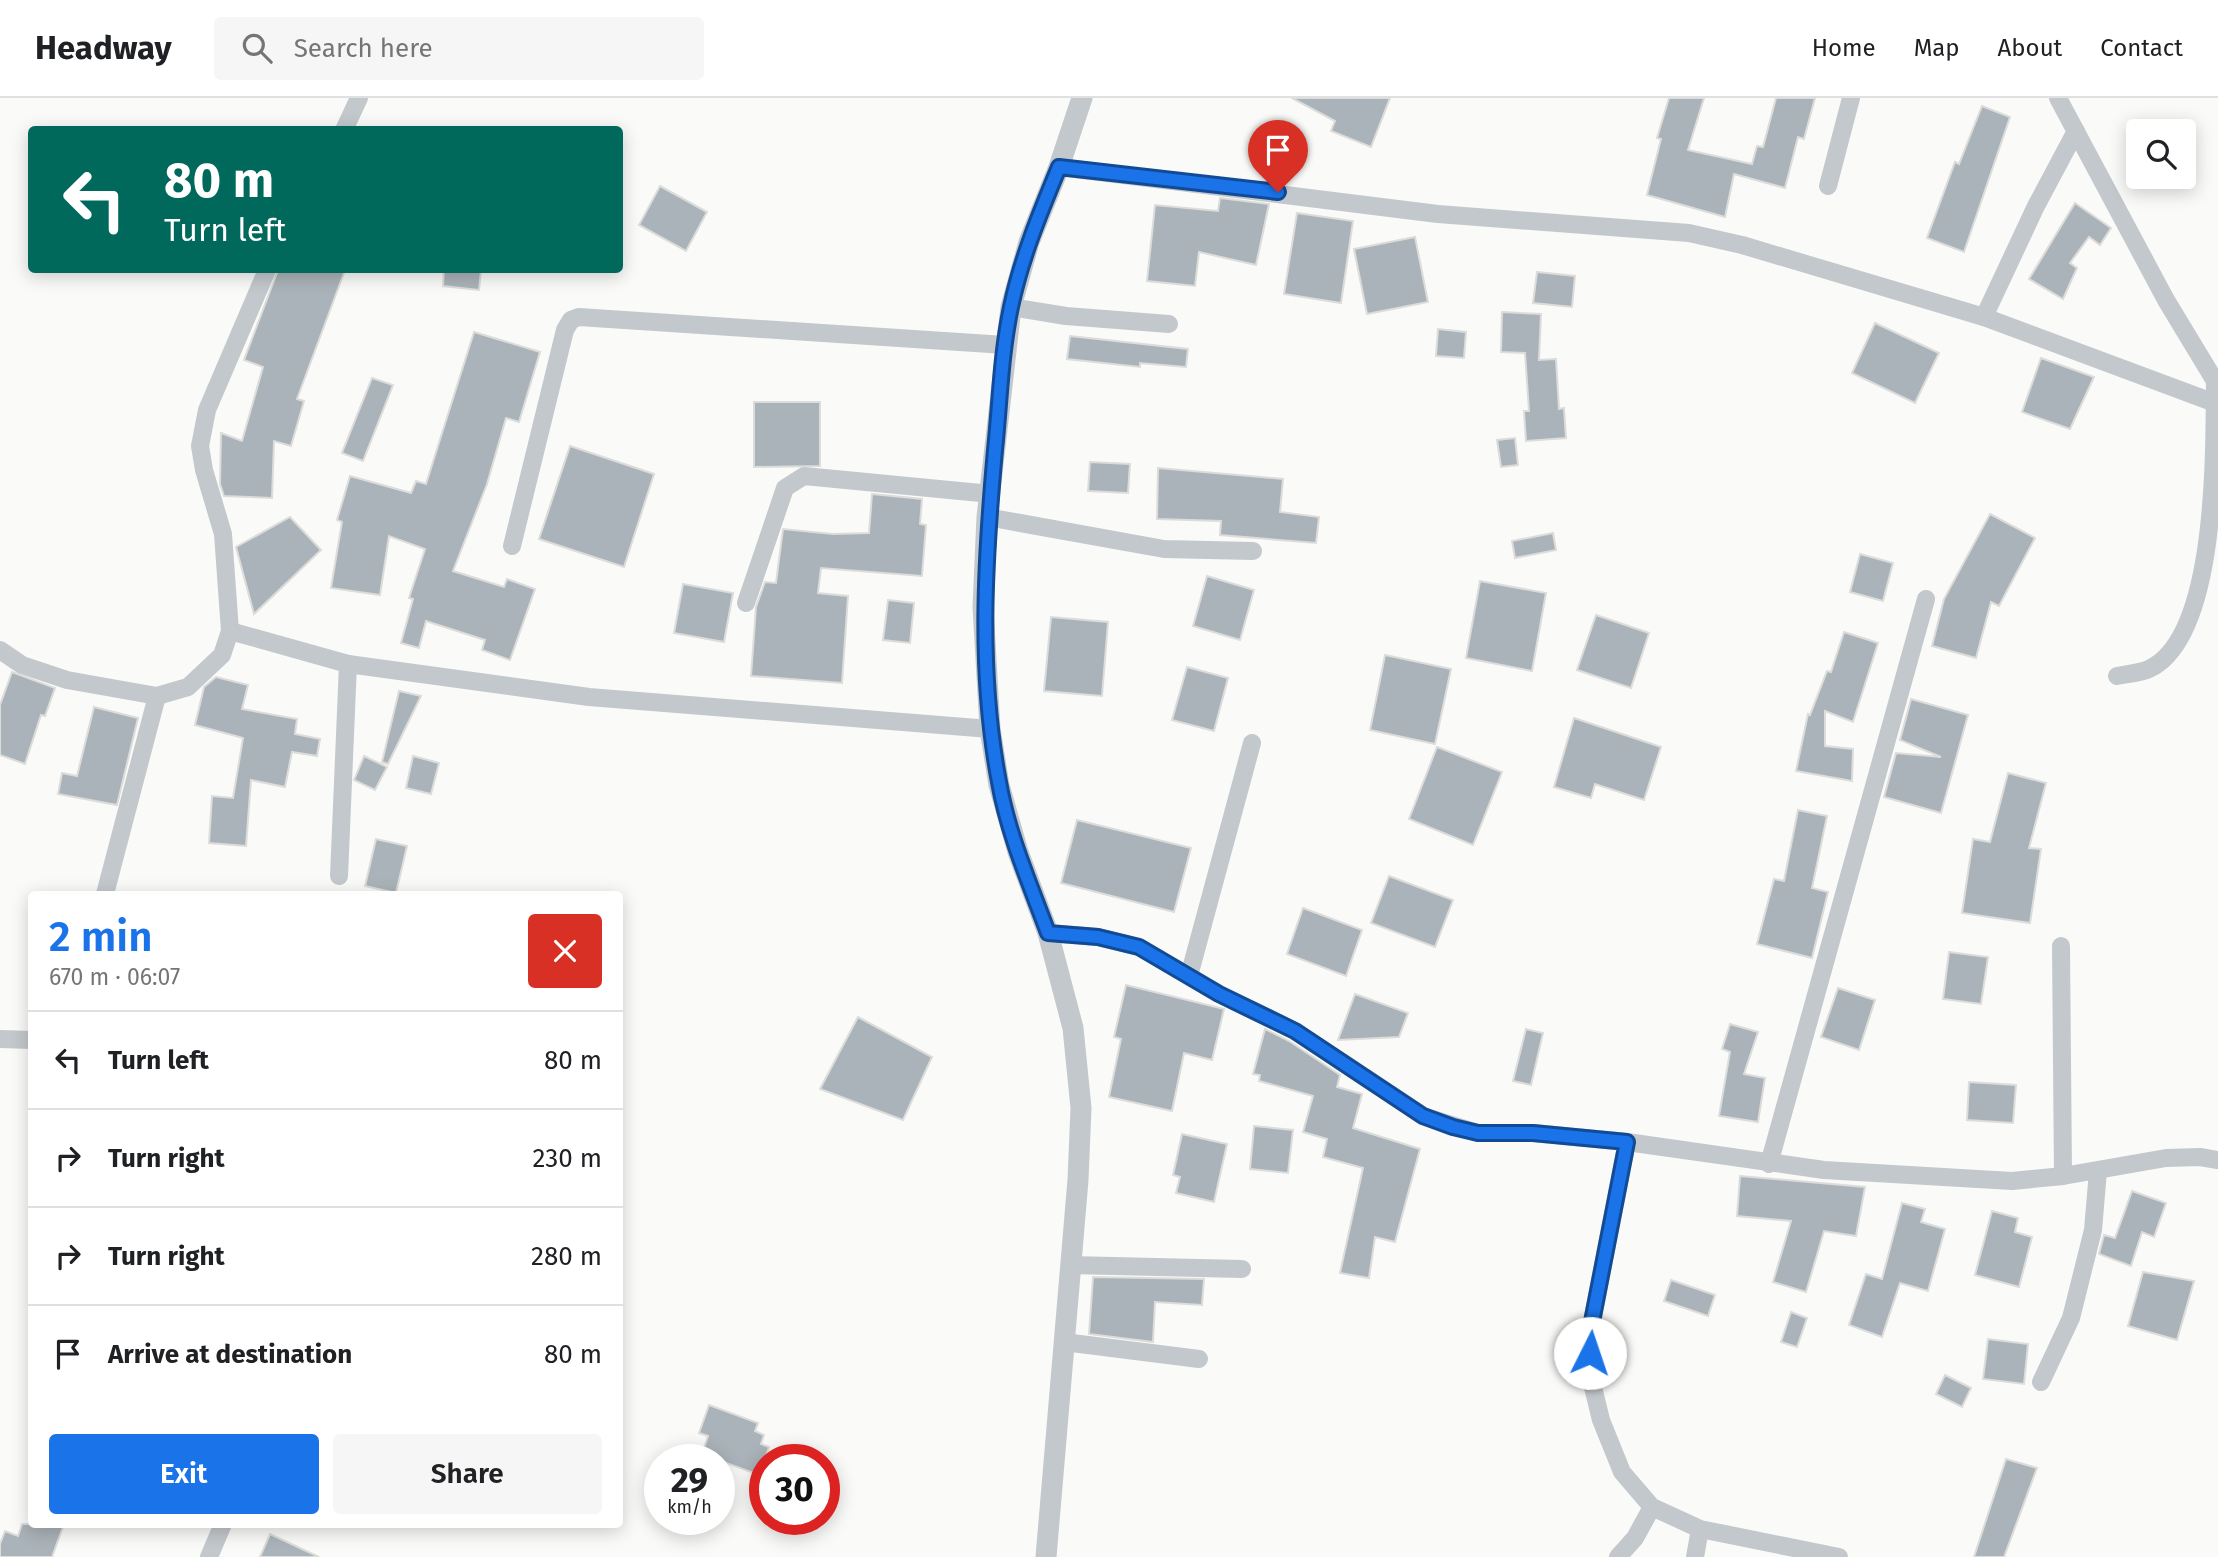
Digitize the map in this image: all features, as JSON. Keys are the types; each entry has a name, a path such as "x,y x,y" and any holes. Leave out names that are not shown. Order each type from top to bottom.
{"street":[{"path":"346,126 359,98"},
{"path":"1046,1557 1065,1342 1081,1108 1073,1028 1048,933 1018,852 999,785 990,729 983,607 987,517 1011,307 1029,242 1059,167 1082,98"},
{"path":"1828,186 1850,98"},
{"path":"2058,98 2216,390 2210,551 2199,602 2189,627 2172,652 2150,669 2117,676"},
{"path":"1984,317 2036,206 2076,131"},
{"path":"1059,167 1438,214 1689,233 1742,245 1984,317 2216,390"},
{"path":"0,650 22,665 67,680 157,696 182,690 207,673 222,655 230,631 223,534 204,470 200,446 207,410 266,273"},
{"path":"1011,307 1066,316 1168,324"},
{"path":"512,547 565,330 571,320 579,317 1005,345"},
{"path":"746,603 785,488 793,480 804,476 991,494"},
{"path":"987,517 1164,549 1253,551"},
{"path":"1769,1164 1926,599"},
{"path":"230,631 348,664 589,697 990,729"},
{"path":"340,876 348,664"},
{"path":"106,891 157,696"},
{"path":"1189,976 1252,743"},
{"path":"1048,933 1098,937 1139,947 1295,1031 1423,1116 1478,1133 1533,1133 1627,1142 1769,1164 2012,1181 2098,1171 2166,1158 2200,1157 2218,1160"},
{"path":"2061,946 2063,1176"},
{"path":"0,1039 28,1040"},
{"path":"1627,1142 1590,1332 1590,1375 1601,1420 1622,1472 1651,1507 1700,1529 1839,1557"},
{"path":"2041,1382 2071,1318 2094,1230 2098,1171"},
{"path":"1070,1265 1242,1269"},
{"path":"1065,1342 1199,1359"},
{"path":"1618,1557 1635,1538 1651,1507"},
{"path":"209,1557 221,1528"},
{"path":"1695,1557 1700,1529"}],"building":[{"path":"1292,98 1390,98 1371,147 1331,131 1335,121"},
{"path":"1669,98 1704,98 1688,150 1752,164 1757,146 1763,147 1776,98 1815,98 1804,139 1798,137 1785,188 1734,174 1725,217 1647,195 1661,139 1657,138"},
{"path":"1982,106 2010,117 1964,252 1927,238 1955,162 1959,164"},
{"path":"660,186 707,212 686,251 639,225"},
{"path":"1220,198 1269,204 1256,265 1199,252 1195,286 1147,281 1155,205 1218,211"},
{"path":"2075,203 2111,228 2100,245 2089,237 2070,263 2077,268 2063,299 2029,279"},
{"path":"1297,213 1353,221 1341,303 1284,294"},
{"path":"1415,237 1428,302 1367,314 1354,249"},
{"path":"1537,272 1575,276 1572,307 1533,303"},
{"path":"277,273 344,273 297,399 304,401 291,446 274,441 272,498 224,496 220,484 221,433 242,441 263,367 244,360"},
{"path":"444,273 481,273 479,290 443,286"},
{"path":"1502,312 1541,314 1539,360 1556,359 1559,409 1564,408 1566,438 1526,441 1524,411 1529,411 1525,353 1501,352"},
{"path":"1875,323 1939,353 1915,403 1852,373"},
{"path":"1438,329 1466,332 1464,358 1436,356"},
{"path":"474,332 540,352 519,422 506,418 487,484 453,571 504,587 507,579 535,589 510,660 482,650 485,640 426,621 419,648 401,643 413,599 409,598 425,549 389,536 380,595 331,588 342,522 337,520 350,476 411,493 416,481 426,484"},
{"path":"1070,336 1188,349 1186,367 1140,363 1140,367 1067,359"},
{"path":"2041,358 2094,377 2070,429 2022,412"},
{"path":"372,378 393,385 363,461 342,453"},
{"path":"754,402 820,402 820,466 754,467"},
{"path":"1515,438 1518,465 1501,467 1497,440"},
{"path":"570,446 654,474 624,567 539,539"},
{"path":"1090,462 1130,464 1128,493 1088,491"},
{"path":"1158,468 1283,479 1280,512 1319,517 1316,543 1220,535 1221,521 1157,519"},
{"path":"872,494 922,499 920,524 926,525 922,576 821,568 818,593 848,596 842,683 751,676 756,607 765,582 776,583 783,529 833,534 869,533"},
{"path":"1990,514 2035,538 1999,606 1991,602 1976,658 1932,646 1944,599"},
{"path":"290,517 321,550 254,614 236,547"},
{"path":"1553,533 1556,550 1515,558 1512,541"},
{"path":"1860,554 1893,563 1883,601 1850,592"},
{"path":"1207,576 1254,590 1240,640 1193,626"},
{"path":"1480,581 1546,593 1532,671 1466,658"},
{"path":"683,584 733,593 724,642 674,633"},
{"path":"888,600 914,603 910,643 883,640"},
{"path":"1596,615 1649,633 1631,688 1577,670"},
{"path":"1051,617 1108,622 1102,696 1044,691"},
{"path":"1844,632 1878,643 1853,722 1825,711 1825,746 1853,749 1852,781 1796,771 1808,714 1810,715 1827,671 1831,672"},
{"path":"1385,655 1451,669 1435,744 1370,730"},
{"path":"1187,667 1228,678 1214,731 1172,720"},
{"path":"12,672 55,688 45,716 41,715 25,764 0,755 0,705"},
{"path":"216,677 248,685 242,709 297,719 295,734 320,739 317,756 292,752 285,787 251,780 246,846 209,843 212,796 233,798 243,738 195,725 204,687"},
{"path":"399,691 421,696 388,764 382,762"},
{"path":"1911,699 1968,715 1941,813 1884,797 1896,753 1941,757 1900,740"},
{"path":"94,707 138,718 117,805 58,794 62,773 77,776"},
{"path":"1574,718 1661,747 1644,800 1595,784 1591,798 1554,787"},
{"path":"1437,747 1502,772 1473,845 1409,819"},
{"path":"364,756 387,767 375,790 354,780"},
{"path":"413,756 439,763 431,794 406,788"},
{"path":"2008,773 2046,783 2029,848 2041,849 2030,923 1962,913 1973,839 1990,842"},
{"path":"1798,810 1827,816 1812,888 1828,892 1812,958 1757,944 1774,879 1784,881"},
{"path":"1077,820 1191,848 1174,912 1061,883"},
{"path":"376,839 407,846 396,891 365,886"},
{"path":"1389,876 1453,900 1435,947 1371,923"},
{"path":"1303,908 1362,930 1346,976 1287,954"},
{"path":"1949,952 1988,957 1981,1004 1943,999"},
{"path":"1126,985 1224,1009 1212,1060 1184,1053 1172,1111 1109,1097 1121,1039 1114,1037"},
{"path":"1838,988 1875,1000 1859,1050 1821,1037"},
{"path":"1355,994 1408,1013 1399,1037 1338,1040"},
{"path":"858,1017 932,1057 903,1120 820,1089"},
{"path":"1730,1024 1758,1032 1744,1074 1765,1078 1758,1122 1719,1116 1730,1052 1722,1049"},
{"path":"1265,1029 1289,1041 1340,1075 1337,1087 1362,1094 1353,1128 1420,1149 1395,1242 1375,1237 1369,1278 1340,1273 1363,1168 1323,1157 1327,1139 1303,1132 1313,1096 1259,1081 1260,1075 1253,1074"},
{"path":"1526,1029 1543,1033 1531,1085 1513,1081"},
{"path":"1969,1082 2016,1085 2013,1123 1967,1120"},
{"path":"1254,1126 1293,1130 1288,1173 1250,1169"},
{"path":"1182,1134 1227,1144 1214,1202 1176,1193 1180,1177 1173,1175"},
{"path":"1740,1176 1865,1187 1856,1236 1824,1231 1806,1292 1773,1282 1791,1221 1737,1216"},
{"path":"2132,1191 2166,1203 2154,1237 2142,1232 2131,1266 2099,1254 2104,1235 2115,1238"},
{"path":"1902,1203 1925,1209 1921,1222 1945,1229 1928,1291 1900,1283 1882,1337 1849,1325 1866,1274 1882,1279"},
{"path":"1992,1211 2018,1218 2015,1232 2032,1237 2019,1287 1975,1275"},
{"path":"2143,1272 2194,1281 2177,1340 2128,1326"},
{"path":"1093,1277 1204,1279 1202,1305 1155,1302 1153,1342 1089,1334"},
{"path":"1671,1280 1715,1295 1708,1316 1664,1301"},
{"path":"1791,1312 1807,1318 1797,1347 1781,1342"},
{"path":"1988,1339 2028,1344 2024,1384 1983,1379"},
{"path":"1945,1375 1971,1388 1962,1407 1936,1394"},
{"path":"709,1405 758,1423 755,1431 764,1435 761,1444 749,1444 749,1471 735,1466 735,1444 705,1444 708,1436 699,1433"},
{"path":"2006,1459 2037,1468 2004,1557 1974,1557"},
{"path":"22,1524 28,1524 28,1528 63,1528 52,1557 0,1557 0,1544 5,1531 18,1536"},
{"path":"270,1534 319,1557 260,1557"}],"route":[{"path":"1278,192 1059,167 1029,242 1011,307 987,517 983,607 990,729 999,785 1018,852 1048,933 1098,937 1139,947 1219,994 1295,1031 1423,1116 1453,1127 1478,1133 1533,1133 1627,1142 1590,1332 1590,1353"}]}
